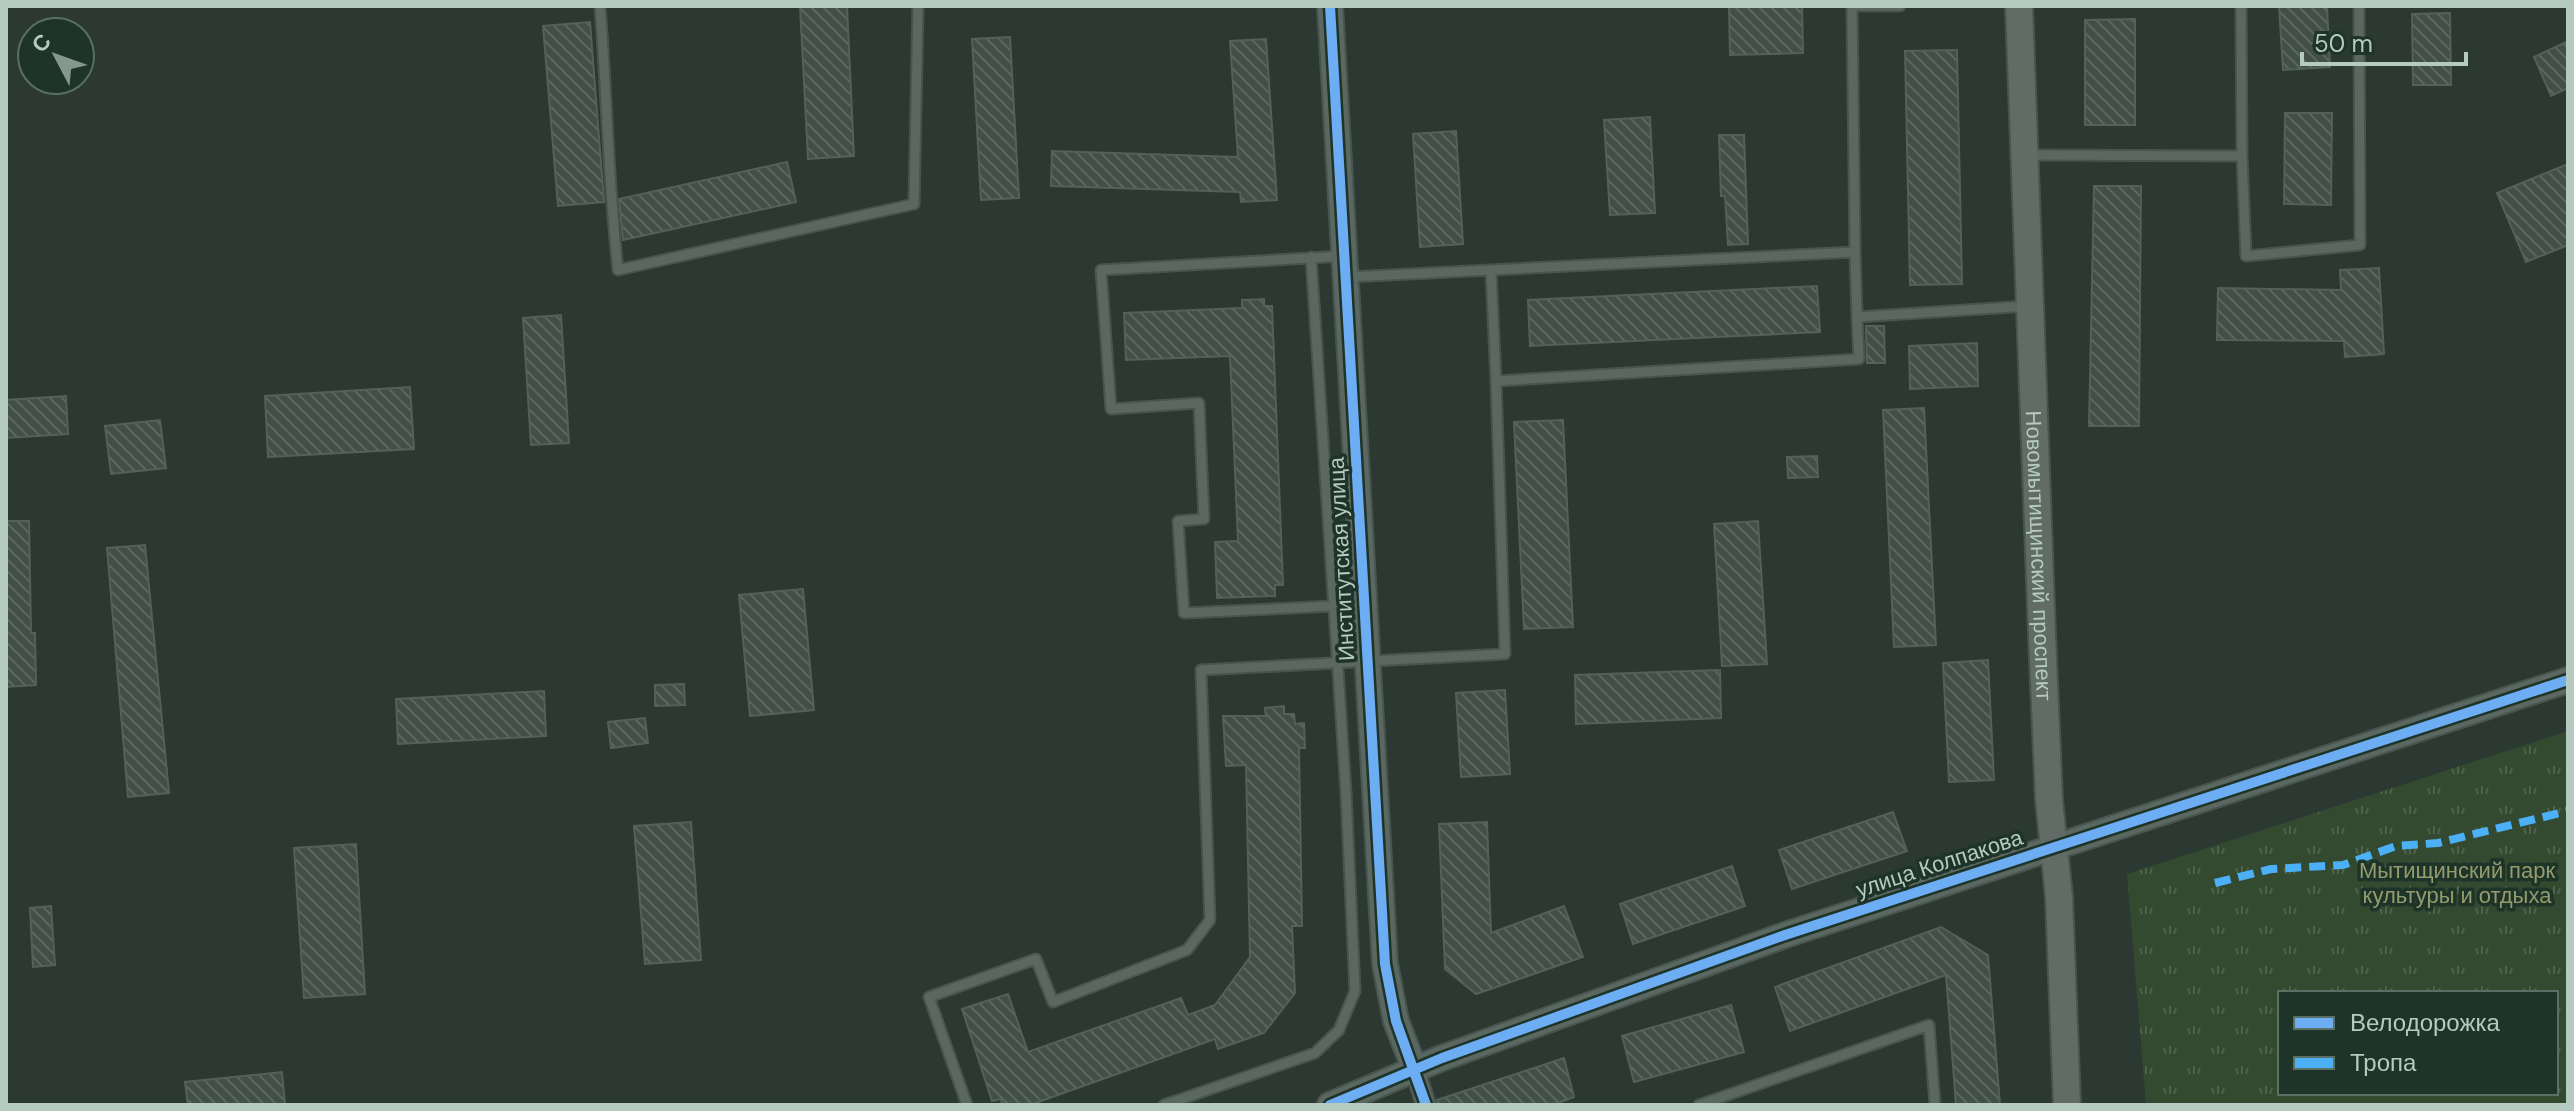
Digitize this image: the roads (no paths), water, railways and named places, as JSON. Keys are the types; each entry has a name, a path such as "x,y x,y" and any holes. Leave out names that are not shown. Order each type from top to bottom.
{"main road":[{"name":"Новомытищинский проспект","path":"2019,6 2028,306 2067,1105"}],"street":[{"name":"Институтская улица","path":"1330,6 1348,266 1365,661 1385,964 1396,1021 1426,1105"},
{"name":"улица Колпакова","path":"1330,1105 1415,1070 1770,940 2568,680"}],"lane":[{"path":"600,6 609,118 610,199 618,270 914,204 918,6"},
{"path":"1496,381 1859,359 1852,6 1900,6"},
{"path":"2241,6 2246,256 2360,245 2359,6"},
{"path":"2025,155 2242,156"},
{"path":"1334,606 1184,613 1178,521 1204,519 1199,403 1111,409 1101,270 1311,257 1348,266 1491,271 1855,252"},
{"path":"1164,1105 1315,1053 1339,1030 1352,1005 1357,972 1311,257"},
{"path":"967,1105 929,997 1036,959 1053,1002 1187,950 1210,920 1201,670 1505,654 1491,271"},
{"path":"1857,317 2028,306"},
{"path":"1699,1105 1929,1025 1935,1105"}],"park label":[{"name":"Мытищинский парк культуры и отдыха","path":"2457,882"}]}
